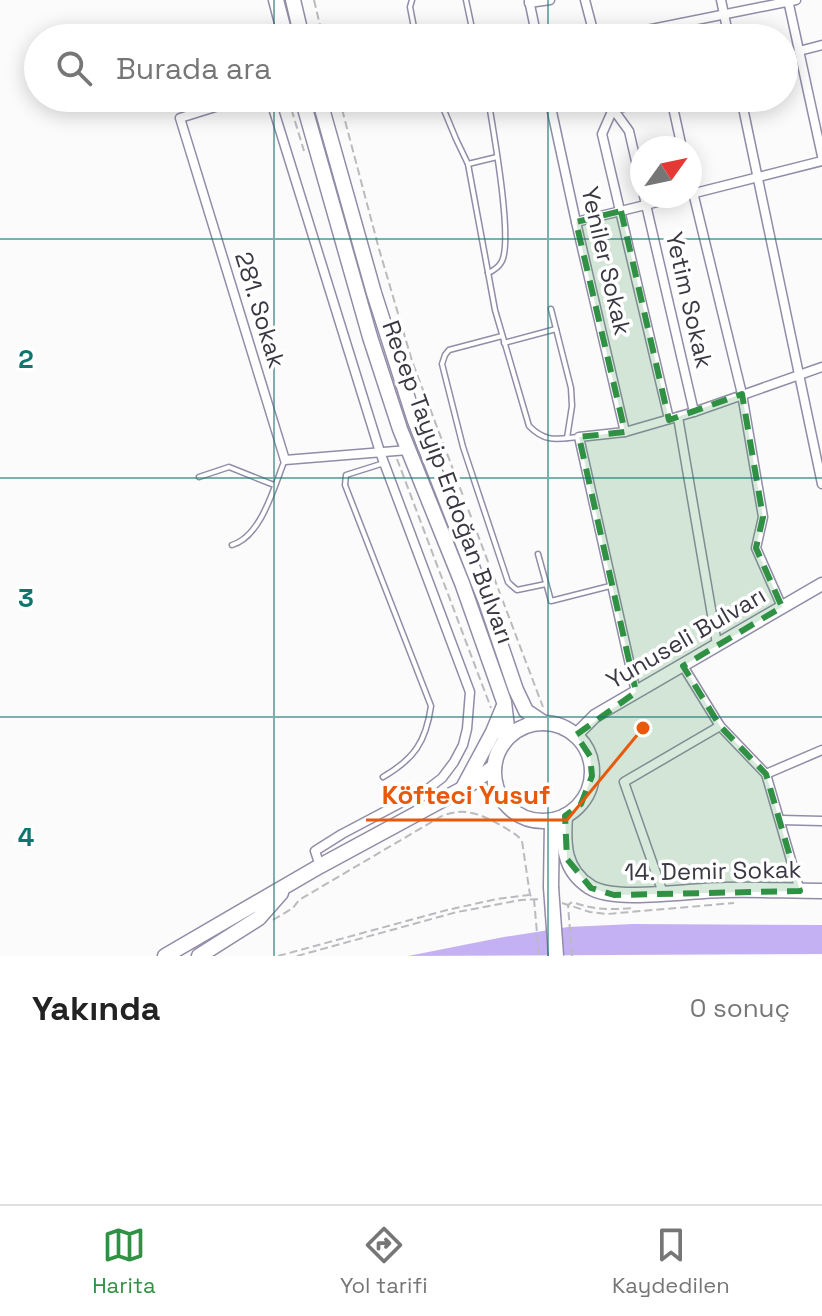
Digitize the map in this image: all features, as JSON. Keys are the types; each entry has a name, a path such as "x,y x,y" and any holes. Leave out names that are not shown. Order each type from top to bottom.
{"main road":[{"path":"276,0 282,24"},
{"path":"293,0 299,24"},
{"name":"Recep Tayyip Erdoğan Bulvarı","path":"306,112 370,337 408,450 462,583 504,704 507,727 504,742"},
{"name":"Recep Tayyip Erdoğan Bulvarı","path":"323,112 374,293 415,421 486,602 516,690 526,711 545,718"},
{"name":"Yunuseli Bulvarı","path":"576,735 595,716 822,584"},
{"path":"461,789 493,732 504,704"},
{"path":"545,718 576,735 590,756 592,776 591,786 581,804 559,818 527,818 511,809 498,791 494,767 504,742 521,728 545,718"},
{"path":"165,956 461,789 494,767"},
{"path":"556,956 551,887 559,818"},
{"name":"14. Demir Sokak","path":"559,818 567,859 576,875 591,888 614,895 723,890 822,891"},
{"path":"199,956 259,918 289,884"}],"street":[{"path":"534,24 529,2 550,0"},
{"path":"585,0 591,24"},
{"path":"721,0 726,24"},
{"path":"678,24 791,1 795,24"},
{"path":"702,191 822,159 798,45"},
{"path":"799,51 822,45"},
{"name":"281. Sokak","path":"199,112 180,118 285,460"},
{"path":"274,112 380,452 470,692 467,729 458,754 442,778 315,851 320,866"},
{"name":"Yeniler Sokak","path":"552,112 625,432"},
{"path":"612,112 602,134 674,418 717,644"},
{"path":"615,112 630,136"},
{"path":"672,112 679,136"},
{"path":"744,112 822,484"},
{"path":"576,222 630,207"},
{"name":"Yetim Sokak","path":"647,208 694,412"},
{"path":"696,208 742,394 763,517 756,548 782,607"},
{"path":"636,692 579,437 625,432 674,418 822,367"},
{"path":"285,460 408,450"},
{"path":"683,666 720,726 766,774 800,891"},
{"path":"663,893 624,782 720,726"},
{"path":"766,774 822,750"},
{"path":"781,820 822,821"}],"lane":[{"path":"412,0 413,24"},
{"path":"466,0 471,24"},
{"path":"445,112 468,164 502,336 529,426 538,435 554,439 579,437"},
{"path":"488,273 498,268 506,242 490,112"},
{"path":"468,164 497,157"},
{"path":"551,309 571,388 572,406 567,438"},
{"path":"504,343 556,329"},
{"path":"502,336 449,350 442,364 463,447 508,582 517,590 546,584"},
{"path":"232,545 246,538 256,526 285,460"},
{"path":"383,777 402,765 415,751 428,725 431,706 345,485 346,475 384,463"},
{"path":"199,477 229,467 274,485"},
{"path":"538,554 551,601 613,585"}],"path":[{"path":"314,0 320,24"},
{"path":"343,112 412,361 545,718"},
{"path":"272,921 293,908 299,900 427,825 450,813 462,811 476,813 519,836 524,846 530,895 534,899 539,956"},
{"path":"278,956 484,901 530,895"},
{"path":"297,956 457,912 534,899"},
{"path":"568,909 572,956"}],"highlighted area":[{"path":"621,211 669,420 742,394 763,517 756,548 782,607 683,666 720,726 766,774 800,891 614,895 591,888 567,859 565,816 581,804 592,776 590,756 576,735 636,692 579,437 625,432 576,222"}],"shaded area":[{"path":"633,924 822,925 822,954 408,956 568,927"}],"place":[{"name":"Köfteci Yusuf","path":"643,728"}]}
